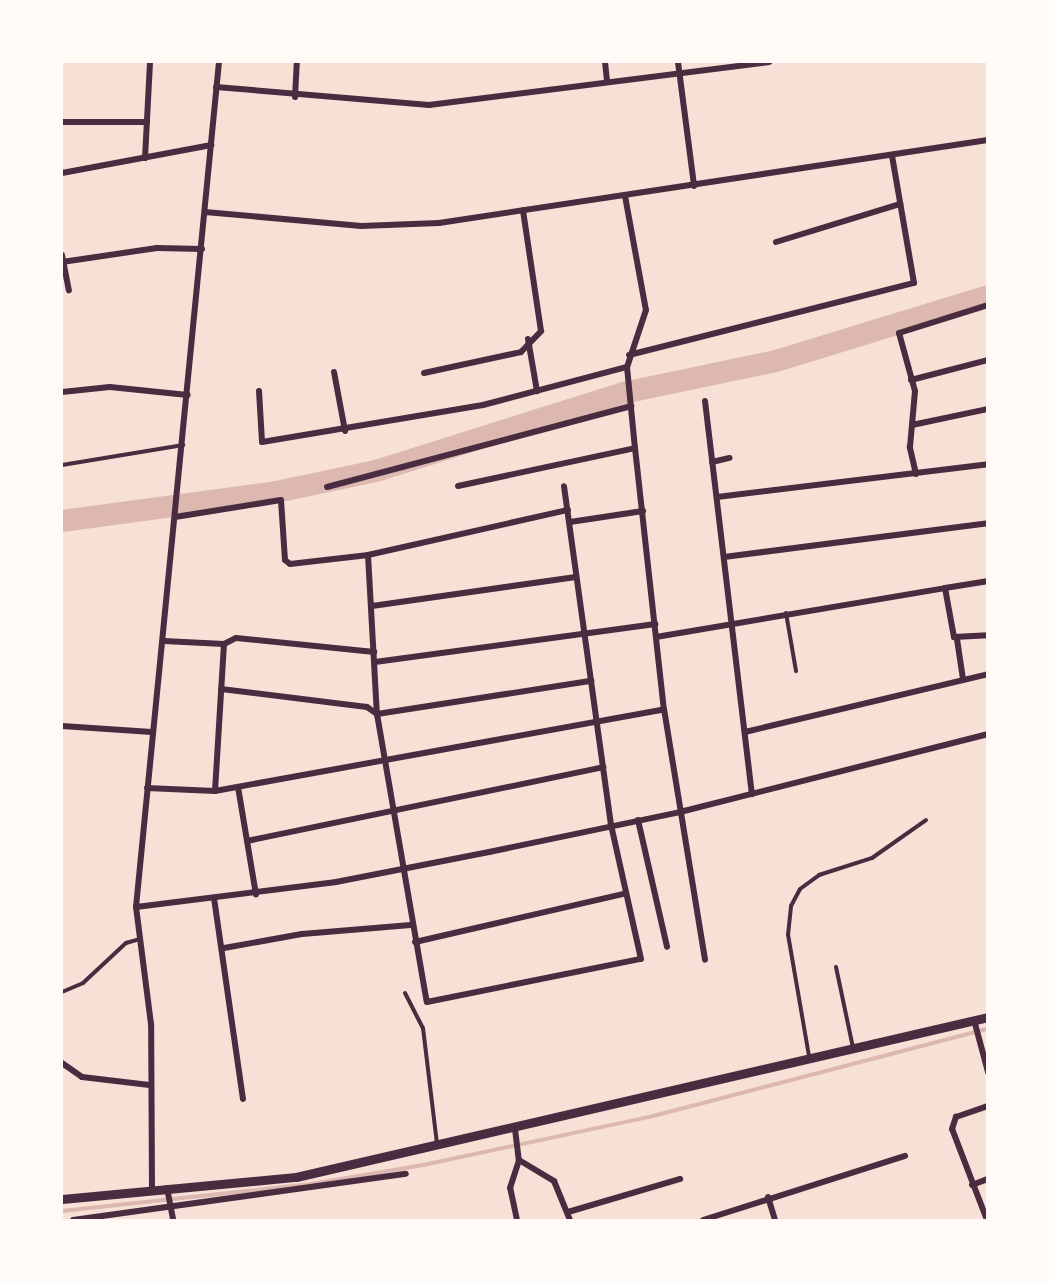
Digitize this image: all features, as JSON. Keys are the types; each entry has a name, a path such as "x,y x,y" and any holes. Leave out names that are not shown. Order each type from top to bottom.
{"street":[{"path":"145,158 150,62"},
{"path":"152,1189 150,1085 152,1024 136,907 152,732 180,492 219,62"},
{"path":"295,97 297,62"},
{"path":"604,62 607,81"},
{"path":"678,62 694,186"},
{"path":"216,87 295,97 429,105 769,62"},
{"path":"62,122 147,122"},
{"path":"205,212 395,227 694,186 987,140"},
{"path":"62,173 211,145"},
{"path":"629,355 914,283 891,156"},
{"path":"624,196 646,310 629,355 627,367 635,448 664,709 680,812 698,891 705,960"},
{"path":"776,242 900,204"},
{"path":"424,373 521,352 528,339 542,327 522,210"},
{"path":"69,290 62,259 157,248 202,249"},
{"path":"916,474 911,380 900,332 987,304"},
{"path":"528,339 537,392"},
{"path":"911,380 987,360"},
{"path":"259,391 262,442 345,431 537,392 627,367"},
{"path":"334,372 345,431"},
{"path":"62,392 110,387 188,395"},
{"path":"705,401 752,794"},
{"path":"327,487 631,404"},
{"path":"912,426 987,409"},
{"path":"458,486 635,448"},
{"path":"712,462 730,458"},
{"path":"717,497 987,464"},
{"path":"368,555 377,714 411,925 429,1004 615,966 641,958 623,894 595,721 585,631 564,486"},
{"path":"176,517 281,500 286,563 368,555 568,510"},
{"path":"570,522 643,511"},
{"path":"724,557 987,523"},
{"path":"372,606 576,576"},
{"path":"656,637 731,621 987,581"},
{"path":"945,588 957,639 963,679"},
{"path":"375,662 585,631 655,624"},
{"path":"957,639 987,635"},
{"path":"164,641 224,644 234,638 374,652"},
{"path":"215,791 224,644"},
{"path":"745,732 987,674"},
{"path":"220,689 367,707 377,714 591,681"},
{"path":"147,788 215,791 664,709"},
{"path":"62,726 152,732"},
{"path":"136,907 256,894 680,812 987,734"},
{"path":"247,841 603,767"},
{"path":"238,787 256,894"},
{"path":"638,820 667,947"},
{"path":"415,942 623,894"},
{"path":"214,898 224,948 243,1099"},
{"path":"224,948 302,934 411,925"},
{"path":"62,1199 152,1189 168,1192 296,1177 437,1144 515,1132 810,1060 975,1024 987,1017"},
{"path":"975,1024 987,1072"},
{"path":"62,1063 82,1077 150,1085"},
{"path":"987,1106 952,1122 972,1185 987,1221"},
{"path":"515,1132 519,1160 510,1188 517,1221"},
{"path":"703,1221 768,1197 905,1156"},
{"path":"519,1160 554,1181 570,1221"},
{"path":"73,1221 149,1217 170,1208 406,1174"},
{"path":"567,1212 680,1179"},
{"path":"972,1185 987,1179"},
{"path":"168,1192 173,1221"},
{"path":"768,1197 775,1221"}],"lane":[{"path":"62,465 184,445"},
{"path":"786,612 796,671"},
{"path":"810,1060 788,935 791,906 800,889 819,875 872,858 926,820"},
{"path":"62,992 83,983 126,943 141,939"},
{"path":"836,967 854,1050"},
{"path":"405,993 423,1028 437,1144"}],"waterway":[{"path":"62,521 276,492 376,471 623,393 776,361 988,296"},
{"path":"62,1211 311,1184 423,1165 653,1116 988,1029"}]}
